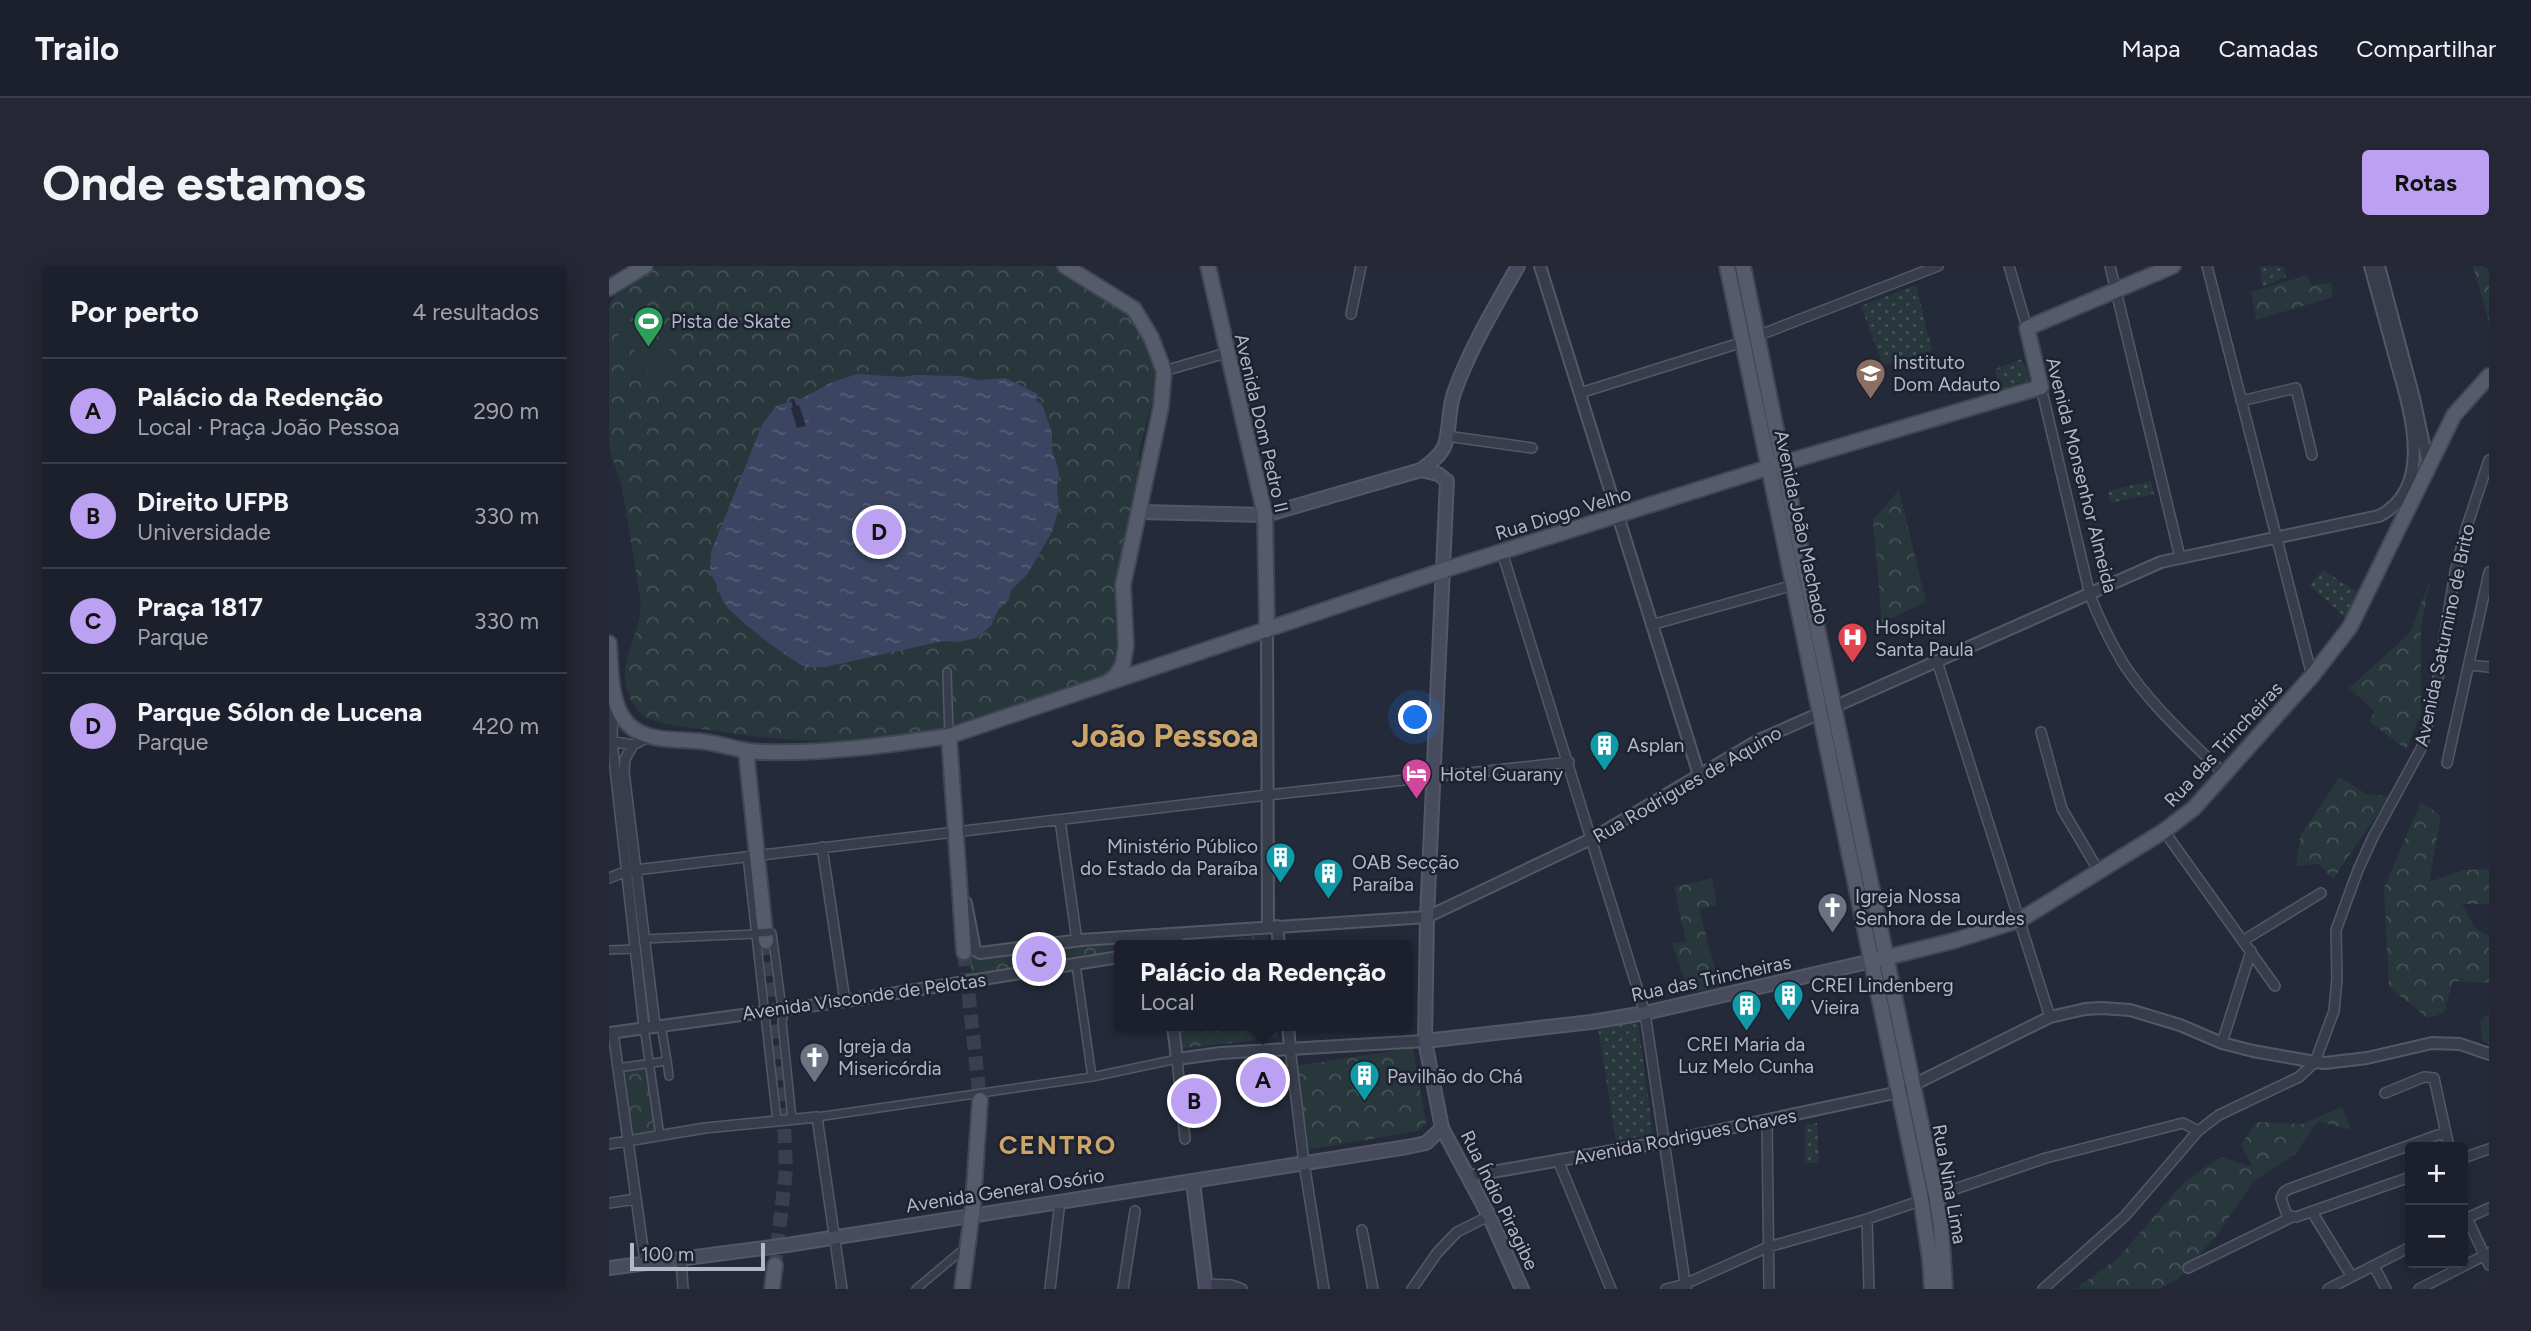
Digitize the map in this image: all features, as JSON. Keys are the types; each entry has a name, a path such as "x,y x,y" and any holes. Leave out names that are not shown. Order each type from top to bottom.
{"main road":[{"path":"609,288 645,266"},
{"path":"1065,266 1134,309 1151,337 1164,371 1161,407 1123,585 1126,645 1123,664 1116,676 1101,686"},
{"name":"Avenida Dom Pedro II","path":"1208,266 1265,515 1267,630"},
{"path":"1140,512 1265,515 1421,470 1444,447 1454,392 1478,339 1518,266"},
{"name":"Avenida João Machado","path":"1727,266 1743,342 1777,465 1828,708"},
{"name":"Avenida João Machado","path":"1743,266 1757,337 1794,585 1858,830 1879,960"},
{"path":"2027,328 2173,266"},
{"name":"Avenida Monsenhor Almeida","path":"2027,328 2041,387"},
{"name":"Rua das Trincheiras","path":"1425,1041 1579,1024 1645,1013 1879,960 2020,920 2099,873 2194,808 2312,676 2350,627 2454,415 2489,376"},
{"name":"Rua Diogo Velho","path":"650,736 706,742 746,751 778,752 868,747 949,736 1444,570 1777,465 2041,387"},
{"name":"Rua Índio Piragibe","path":"1421,470 1438,474 1447,481 1427,918 1425,1041 1442,1128 1489,1216 1522,1289"},
{"path":"609,643 617,705 625,722 633,729 650,736"},
{"path":"949,736 957,852 970,951"},
{"path":"746,751 762,935"},
{"name":"Rua Nina Lima","path":"1879,960 1928,1197 1932,1289"},
{"path":"962,1289 980,1100"},
{"name":"Avenida General Osório","path":"609,1268 787,1245 1420,1144 1431,1139 1442,1128"},
{"path":"1193,1182 1206,1287"},
{"name":"Rua Nina Lima","path":"1928,1197 1941,1226 1945,1289"},
{"path":"772,1289 775,1265"}],"street":[{"path":"1351,314 1361,266"},
{"path":"1540,266 1699,775"},
{"path":"1757,337 1938,266"},
{"name":"Avenida Monsenhor Almeida","path":"2010,266 2027,328"},
{"path":"2109,266 2180,557"},
{"path":"2207,266 2312,676"},
{"name":"Rua Rodrigues de Aquino","path":"1183,934 1272,926 1427,918 1591,839 1757,741 2161,562 2370,517 2393,508 2406,488 2413,465 2414,439 2407,400 2371,266"},
{"path":"2379,266 2414,398 2428,464"},
{"path":"1580,393 1743,342"},
{"path":"1164,371 1226,353"},
{"name":"Avenida Monsenhor Almeida","path":"2041,387 2090,595 2102,625 2139,685 2225,775"},
{"path":"2241,401 2295,387 2312,456"},
{"path":"1446,436 1532,448"},
{"name":"Avenida Saturnino de Brito","path":"2315,1062 2334,1011 2337,979 2336,930 2373,837 2423,745 2438,678 2455,572 2489,460"},
{"path":"1502,552 1645,1013 1685,1286"},
{"path":"2447,763 2469,665 2485,617 2489,573"},
{"path":"1651,625 1794,585"},
{"name":"Avenida Dom Pedro II","path":"1267,630 1267,794 1272,926 1277,940"},
{"path":"1937,661 2050,1017"},
{"path":"2469,665 2489,667"},
{"path":"947,672 949,736"},
{"path":"613,690 611,741 644,939 653,1025 650,1063 660,1136"},
{"path":"2041,732 2061,809 2099,873"},
{"path":"650,736 632,745 625,759 624,772 635,948 653,1025 667,1061 669,1076"},
{"path":"611,741 632,745"},
{"path":"609,878 632,871 756,855 1267,794 1569,762"},
{"path":"1060,820 1077,941"},
{"path":"2164,831 2275,986"},
{"path":"823,847 845,1001"},
{"path":"756,855 781,1016 792,1119"},
{"path":"2244,940 2322,892"},
{"path":"970,951 981,953 1077,941 1183,934"},
{"path":"1173,940 1183,934"},
{"path":"644,939 762,935 764,1011 777,1121"},
{"path":"609,950 635,948"},
{"path":"2222,1043 2251,951"},
{"name":"Avenida Visconde de Pelotas","path":"611,1032 764,1011 781,1016 845,1001 1114,958"},
{"path":"1076,965 1092,1077"},
{"name":"Avenida Rodrigues Chaves","path":"1469,1176 1664,1142 1906,1089 2050,1017 2102,1008 2130,1010 2181,1025 2222,1043 2315,1062 2367,1058 2432,1043 2460,1044 2489,1054"},
{"path":"1174,1031 1185,1139"},
{"path":"1288,1031 1304,1163 1324,1289"},
{"path":"611,1032 645,1263"},
{"path":"609,1144 705,1128 817,1117 1092,1077 1177,1059 1221,1053 1425,1041"},
{"path":"617,1068 667,1061"},
{"path":"2043,1289 2125,1216 2198,1130 2218,1115 2299,1077 2315,1062"},
{"path":"771,1066 786,1064"},
{"path":"2385,1093 2424,1077 2434,1078 2448,1142"},
{"path":"817,1117 842,1289"},
{"path":"1767,1120 1769,1289"},
{"path":"1666,1289 1685,1286 1768,1247 1867,1219 2046,1158 2183,1123 2198,1130"},
{"path":"2292,1217 2287,1215 2281,1198 2289,1189 2445,1132"},
{"path":"2468,1156 2489,1149"},
{"path":"1558,1160 1611,1289"},
{"path":"2188,1268 2292,1217 2405,1179"},
{"path":"609,1203 636,1199"},
{"path":"1050,1289 1060,1201"},
{"path":"2468,1218 2489,1208"},
{"path":"1123,1289 1135,1211"},
{"path":"2312,1212 2352,1277"},
{"path":"1412,1289 1437,1253 1457,1232 1489,1216"},
{"path":"1867,1219 1869,1289"},
{"path":"2468,1224 2487,1254 2489,1265"},
{"path":"1362,1230 1373,1289"},
{"path":"916,1289 966,1247"},
{"path":"2328,1289 2405,1250"},
{"path":"2419,1289 2487,1254"},
{"path":"681,1258 683,1289"},
{"path":"2374,1266 2386,1289"},
{"path":"1206,1287 1231,1285 1242,1289"}],"green space":[{"path":"658,266 1060,266 1134,312 1156,357 1159,379 1139,450 1139,494 1117,570 1116,608 1121,642 1115,666 1102,680 1062,689 952,729 899,738 825,741 776,738 665,724 640,712 634,705 625,678 641,603 622,487 609,447 609,305 620,289"},
{"path":"2259,266 2283,266 2286,277 2263,287"},
{"path":"2473,266 2489,266 2489,323"},
{"path":"2307,275 2312,286 2331,282 2333,297 2256,320 2251,292"},
{"path":"1916,285 1932,350 1883,366 1861,306"},
{"name":"Pista de Skate","path":"629,320 677,357 681,364 680,373 661,376 647,370 640,355 619,338 619,327"},
{"path":"2022,359 2030,380 2000,390 1995,369"},
{"path":"2151,481 2154,494 2110,503 2108,491"},
{"path":"1899,490 1926,602 1882,623 1873,520"},
{"path":"2323,570 2359,593 2346,618 2309,585"},
{"path":"2430,580 2421,628 2421,714 2406,749 2370,722 2374,711 2349,688 2410,633"},
{"path":"2340,777 2366,794 2390,796 2333,879 2319,864 2296,866 2301,834"},
{"path":"2421,802 2441,816 2429,882 2464,870 2489,869 2489,904 2462,904 2475,928 2489,936 2489,983 2453,981 2444,1013 2428,1018 2389,987 2384,888"},
{"path":"1712,878 1717,905 1699,909 1720,987 1689,993 1672,943 1686,942 1674,887"},
{"path":"1152,935 1151,940 1114,940 1114,958 973,981 968,951"},
{"path":"1267,935 1268,940 1218,940"},
{"path":"2489,1014 2489,1044 2483,1041 2480,1021"},
{"path":"1638,1022 1653,1134 1616,1141 1598,1027"},
{"path":"1180,1031 1277,1031 1278,1038 1182,1048"},
{"path":"1413,1048 1426,1123 1418,1131 1307,1150 1296,1066"},
{"path":"650,1063 660,1136 628,1142 617,1068"},
{"path":"2342,1107 2351,1130 2318,1121 2295,1154 2253,1182 2216,1236 2178,1279 2160,1289 2076,1289 2118,1258 2185,1181 2221,1157 2253,1167 2241,1145 2257,1122 2302,1124"},
{"path":"1817,1123 1819,1163 1805,1163 1805,1125"}],"water":[{"path":"857,374 903,377 961,376 979,380 1005,378 1038,394 1036,401 1042,404 1052,433 1052,450 1059,472 1059,509 1052,532 1027,575 1011,590 1009,600 998,610 991,626 976,638 959,642 943,641 825,667 808,667 766,641 727,607 710,573 711,552 762,425 776,406 803,398 830,383"}],"pier":[{"path":"794,400 797,406 799,405 806,426 797,428 791,408 791,401"}],"tunnel":[{"path":"766,941 783,1100 786,1170 775,1265"},
{"path":"964,952 980,1100"}],"place":[{"name":"Pista de Skate","path":"648,348"},
{"name":"Instituto Dom Adauto","path":"1870,400"},
{"name":"Parque Sólon de Lucena","path":"879,532"},
{"name":"Hospital Santa Paula","path":"1852,665"},
{"name":"Asplan","path":"1604,772"},
{"name":"Hotel Guarany","path":"1417,801"},
{"name":"Ministério Público do Estado da Paraíba","path":"1281,884"},
{"name":"OAB Secção Paraíba","path":"1329,900"},
{"name":"Igreja Nossa Senhora de Lourdes","path":"1832,934"},
{"name":"Praça 1817","path":"1039,959"},
{"name":"CREI Lindenberg Vieira","path":"1788,1023"},
{"name":"CREI Maria da Luz Melo Cunha","path":"1746,1032"},
{"name":"Palácio da Redenção","path":"1263,1080"},
{"name":"Igreja da Misericórdia","path":"815,1084"},
{"name":"Direito UFPB","path":"1194,1101"},
{"name":"Pavilhão do Chá","path":"1364,1103"}],"district":[{"name":"João Pessoa","path":"1165,735"},
{"name":"CENTRO","path":"1058,1145"}]}
